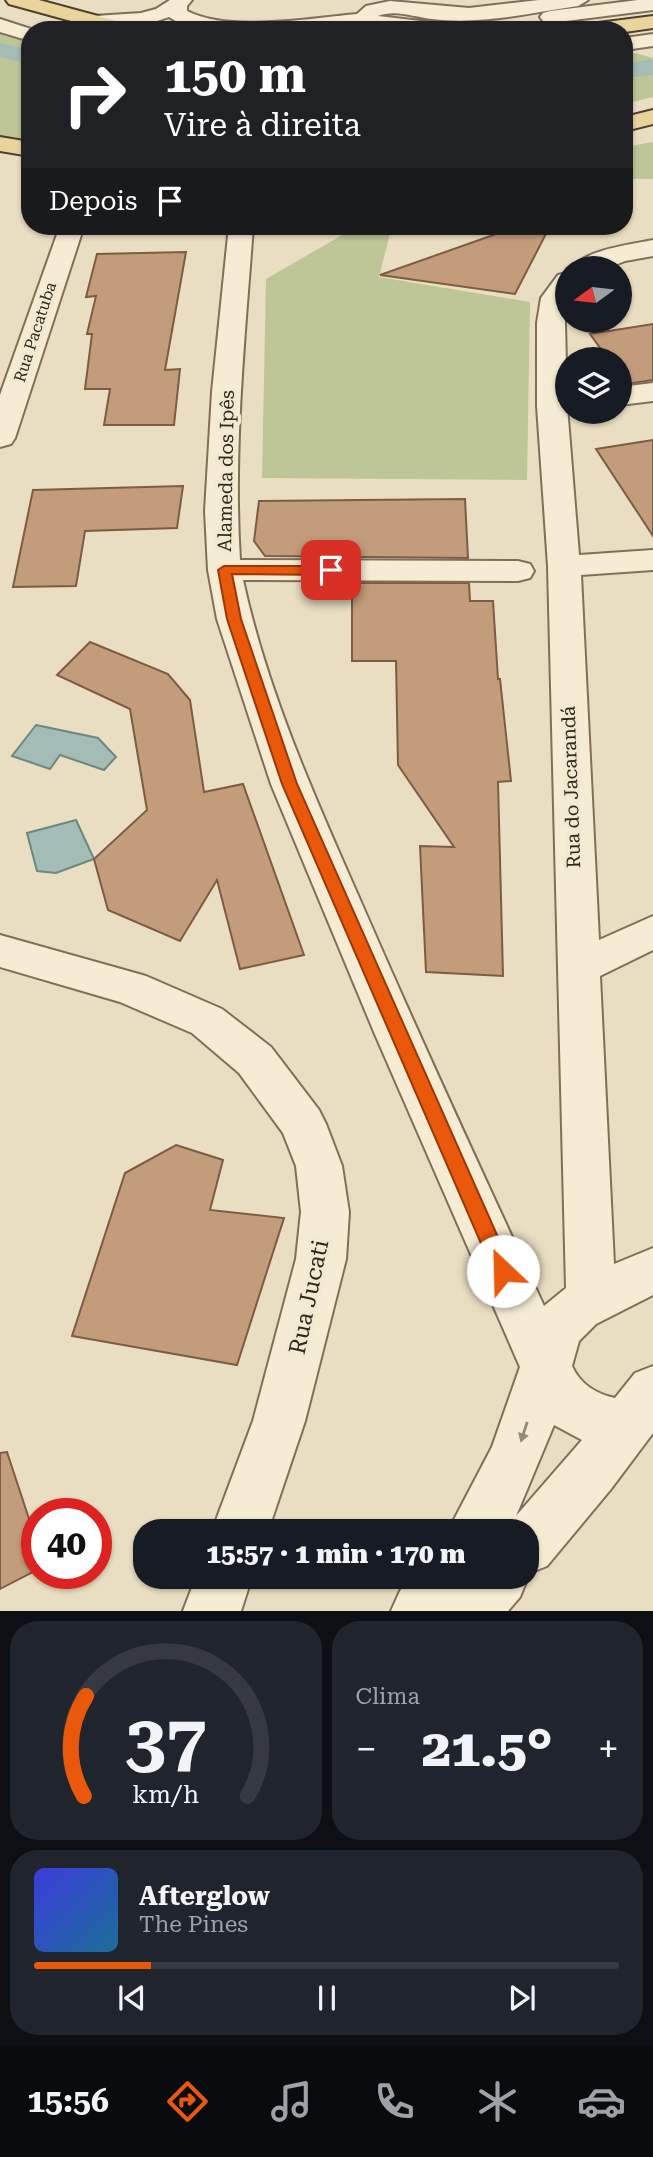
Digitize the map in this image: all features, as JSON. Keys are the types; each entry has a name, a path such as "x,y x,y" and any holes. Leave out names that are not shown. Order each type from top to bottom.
{"main road":[{"path":"16,0 62,8 92,21"},
{"path":"633,25 653,22"},
{"path":"633,124 653,120"},
{"path":"0,144 21,148"}],"street":[{"path":"367,19 366,15 371,11 389,7 448,14 578,0"},
{"path":"179,3 177,14 188,21"},
{"path":"108,21 149,18 179,3"},
{"path":"518,21 653,4"},
{"path":"338,21 373,21"},
{"path":"0,25 21,32"},
{"path":"633,43 653,40"},
{"name":"Rua Pacatuba","path":"0,438 69,235"},
{"name":"Alameda dos Ipês","path":"240,235 226,392 221,511 224,570 234,619 290,784 391,1020 557,1392 575,1411 597,1421 639,1408"},
{"path":"614,256 653,248"},
{"name":"Rua do Jacarandá","path":"555,297 551,323 555,364"},
{"path":"632,395 653,392"},
{"name":"Rua do Jacarandá","path":"560,424 577,969 591,1297"},
{"path":"564,566 653,560"},
{"path":"224,570 518,571"},
{"path":"577,969 653,932"},
{"name":"Rua Jucati","path":"0,951 131,988 207,1021 255,1060 303,1124 320,1177 325,1212 321,1259 279,1421 244,1519"},
{"path":"484,1519 517,1455 557,1329 571,1311 591,1297 650,1275"},
{"path":"539,1532 639,1408"},
{"path":"212,1611 220,1589"},
{"path":"420,1611 436,1589"},
{"path":"471,1611 490,1589"}],"green space":[{"path":"0,33 21,40 21,142 0,138"},
{"path":"633,53 653,58 653,97 633,102"},
{"path":"653,142 653,179 633,179 633,146"},
{"path":"342,235 390,235 379,277 530,302 527,480 262,478 266,279"}],"water":[{"path":"36,725 98,738 116,757 104,770 60,755 50,769 12,756"},
{"path":"76,820 94,859 56,873 37,871 27,833"}],"building":[{"path":"493,235 545,235 515,294 380,275"},
{"path":"186,252 165,370 180,369 174,425 104,425 110,389 85,389 92,334 87,334 96,296 86,297 97,254"},
{"path":"653,324 653,380 632,383 632,347 599,347 590,334 632,333 632,327"},
{"path":"653,440 653,536 596,449"},
{"path":"183,486 177,528 85,531 76,586 13,587 33,490"},
{"path":"465,499 468,558 265,556 254,541 259,501"},
{"path":"352,583 469,583 470,601 493,601 498,679 511,781 498,782 503,976 426,972 420,846 454,847 398,765 396,661 352,661"},
{"path":"90,642 168,674 190,700 204,792 243,784 304,955 240,969 217,880 180,941 108,910 94,859 147,810 130,709 57,675"},
{"path":"176,1145 223,1160 210,1210 284,1218 237,1365 72,1336 125,1173"},
{"path":"7,1452 22,1498 21,1578 0,1589 0,1453"}],"waterway":[{"path":"0,50 21,55"},
{"path":"633,70 653,67"}],"route":[{"path":"331,570 224,570 234,619 290,784 396,1032 503,1271"}]}
